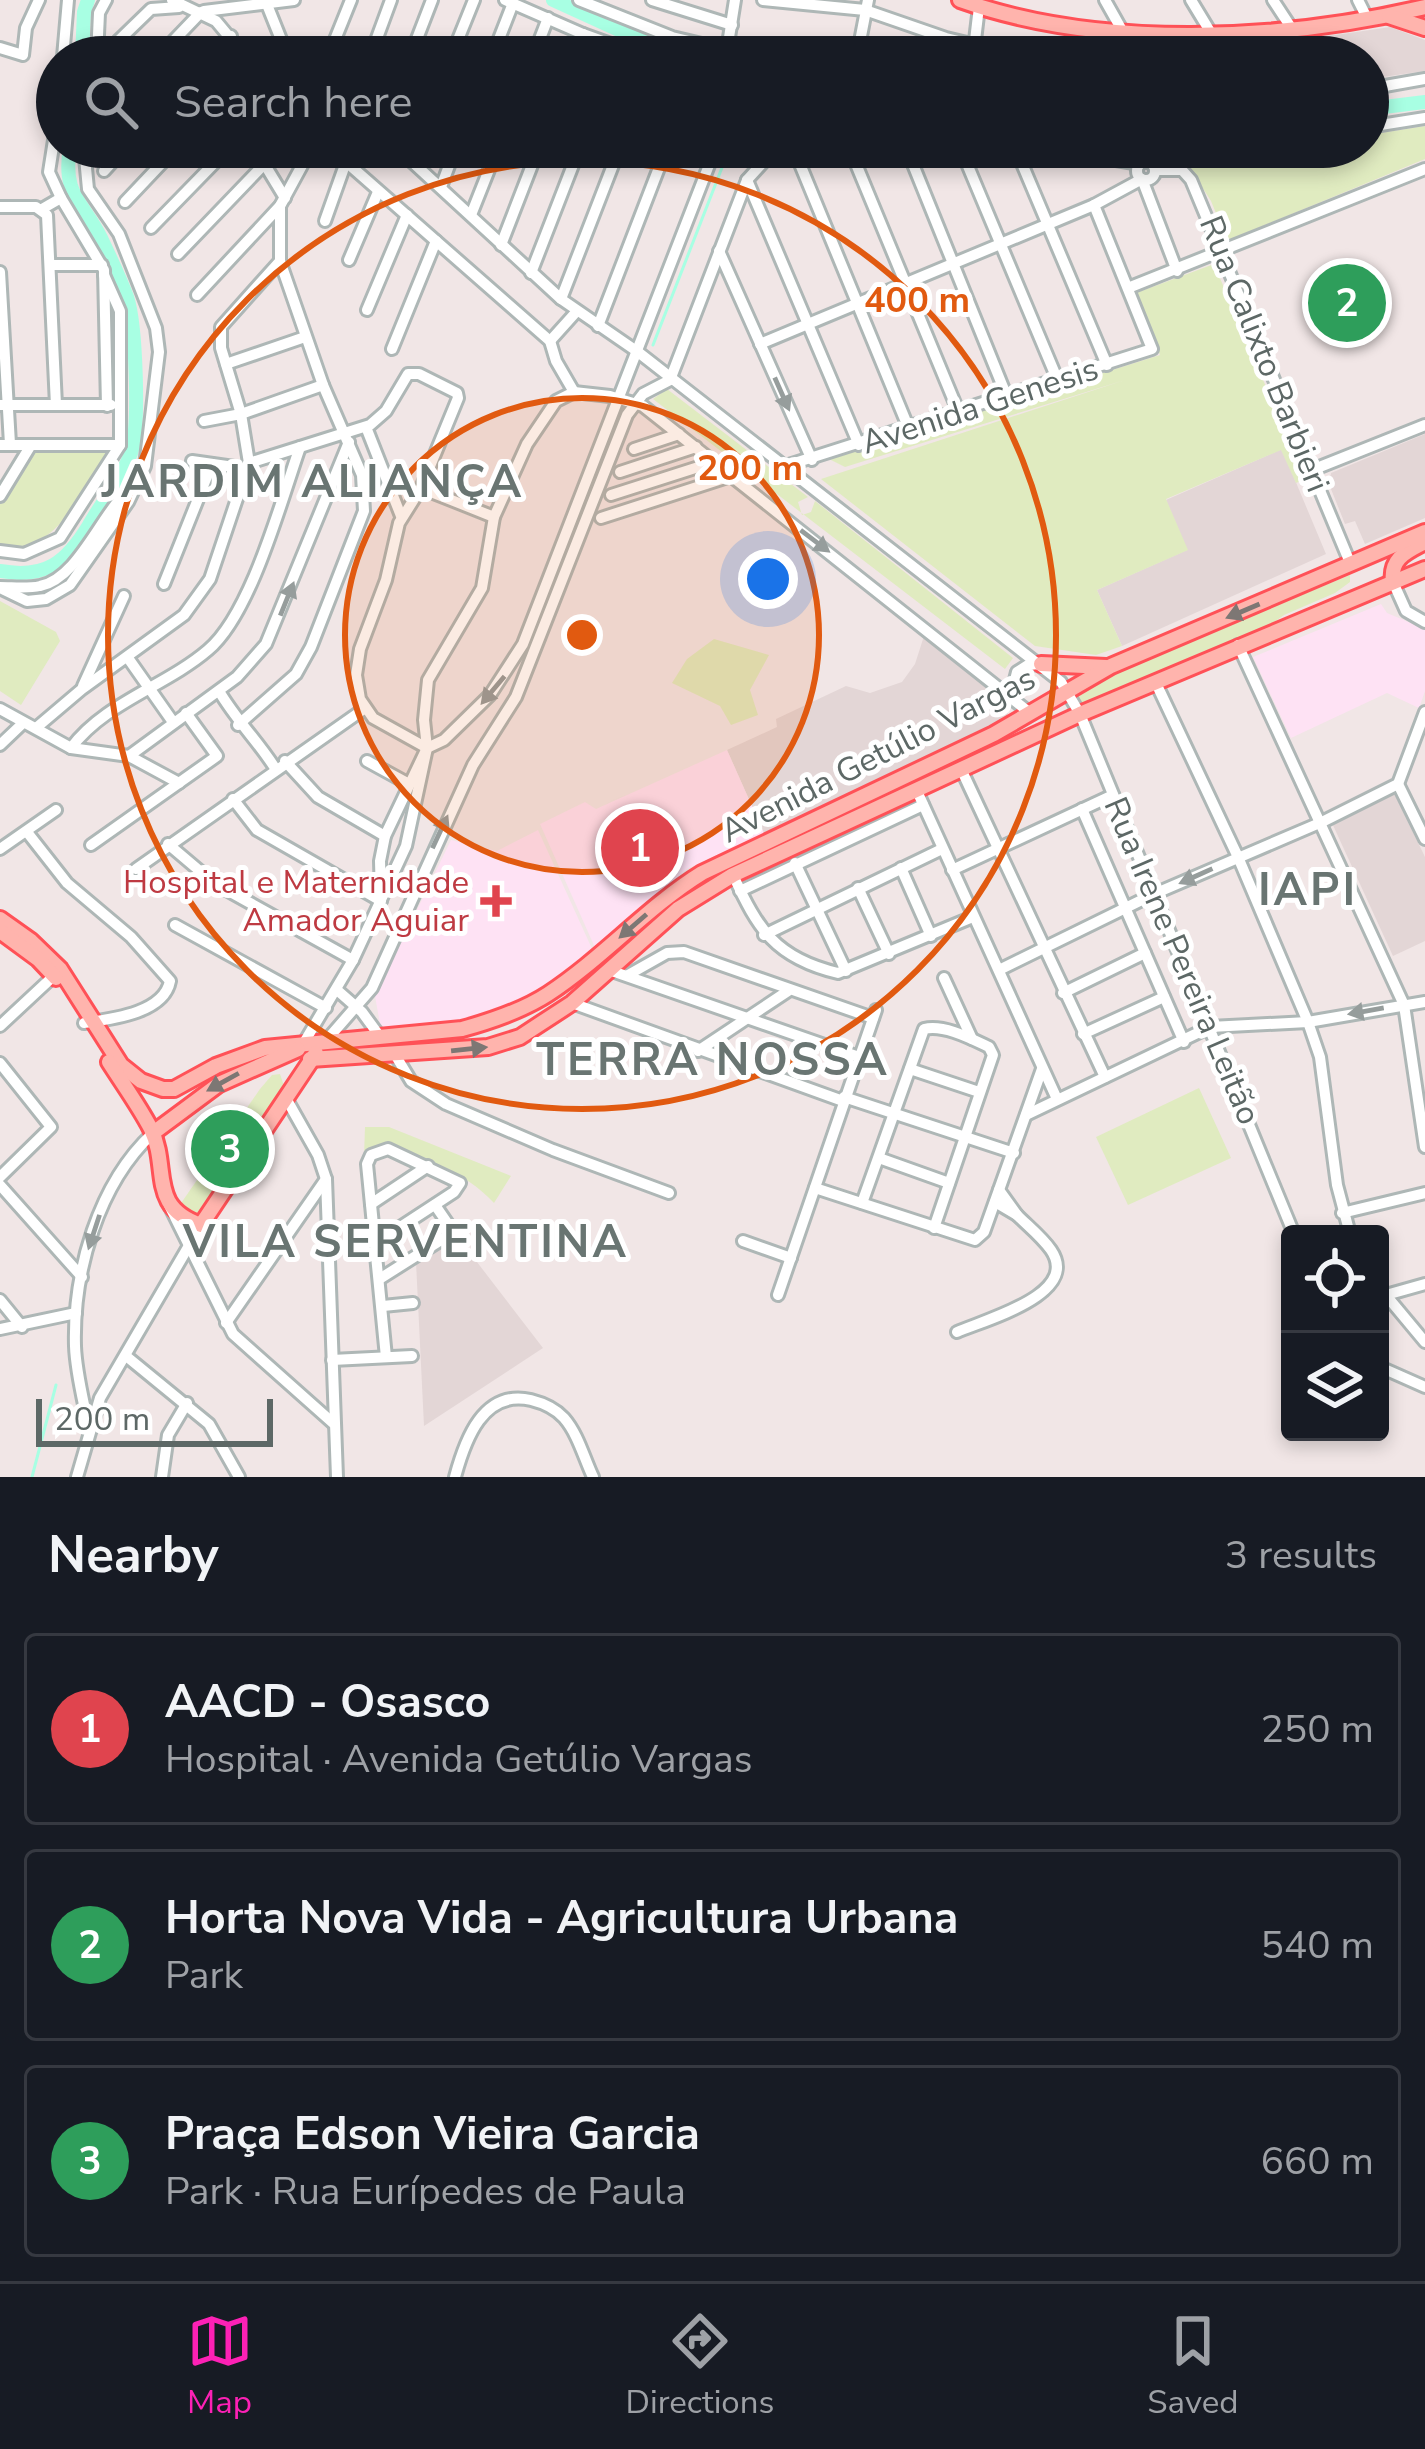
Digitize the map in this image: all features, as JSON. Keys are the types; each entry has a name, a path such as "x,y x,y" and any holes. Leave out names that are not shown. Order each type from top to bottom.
{"main road":[{"path":"968,2 1118,32 1292,29 1425,8"},
{"path":"1389,16 1425,28"},
{"name":"Avenida Getúlio Vargas","path":"324,1043 450,1032 490,1021 544,997 702,873 994,734 1111,666 1425,532"},
{"path":"1393,582 1400,556 1425,542"},
{"path":"1312,614 1353,587 1351,565"},
{"name":"Avenida Getúlio Vargas","path":"153,1133 219,1084 275,1060 306,1053 394,1053 503,1044 552,1019 678,909 733,875 920,798 962,771 1079,714 1425,569"},
{"path":"1041,664 1111,666"},
{"path":"1030,713 1053,727"},
{"path":"0,923 46,954 153,1133 168,1204 201,1226 290,1094 306,1053 324,1043"},
{"path":"544,997 554,1009 552,1019"},
{"name":"Avenida Getúlio Vargas","path":"88,1022 129,1073 163,1089 186,1084 245,1053 283,1045 306,1053"},
{"path":"275,1060 290,1094"}],"street":[{"path":"0,48 23,55 26,28 39,0"},
{"path":"65,36 68,0"},
{"path":"97,36 98,13 106,0"},
{"path":"178,36 201,12 294,0"},
{"path":"336,36 351,0"},
{"path":"378,36 392,0"},
{"path":"418,36 432,0"},
{"path":"459,36 474,0"},
{"path":"579,0 635,25 676,36"},
{"path":"652,0 732,26"},
{"path":"730,36 735,0"},
{"path":"763,0 866,5 939,36"},
{"path":"1105,0 1117,36"},
{"path":"1191,0 1220,36"},
{"path":"1274,0 1292,29"},
{"path":"1358,0 1367,18"},
{"path":"498,36 509,1 586,36"},
{"path":"266,2 280,36"},
{"path":"968,2 972,36"},
{"path":"123,36 151,9 177,4 201,12 231,36"},
{"path":"861,36 866,5"},
{"path":"541,36 548,17"},
{"path":"1389,85 1425,79"},
{"path":"1389,124 1425,118"},
{"path":"0,550 23,554 60,538 120,445 120,311 50,168"},
{"path":"0,588 44,586 52,581 80,554 145,466 159,341 124,247 88,188 86,168"},
{"path":"104,171 107,168"},
{"path":"124,202 157,168"},
{"path":"151,228 210,168"},
{"path":"178,254 261,168"},
{"path":"238,725 296,674 364,511 362,475 323,385 280,261 282,202 271,168"},
{"path":"197,295 282,202 301,168"},
{"path":"325,221 344,168"},
{"path":"352,168 550,340 574,392"},
{"name":"Rua Irene Pereira Leitão","path":"420,168 561,299 638,352 1041,664 1065,690 1290,1225"},
{"path":"441,187 449,168"},
{"path":"471,215 490,168"},
{"path":"501,244 530,168"},
{"path":"531,273 572,168"},
{"path":"561,299 612,168"},
{"path":"598,326 659,168"},
{"path":"381,901 385,836 427,748 468,718 518,656 708,168"},
{"path":"324,1043 372,988 473,765 534,670 617,437 635,402 670,380 747,180 758,168"},
{"path":"801,168 909,429"},
{"path":"857,168 959,413"},
{"path":"914,168 1007,397"},
{"path":"969,168 1058,381"},
{"path":"1024,168 1107,365"},
{"path":"1138,168 1177,271"},
{"path":"1094,205 1128,288 1425,169"},
{"path":"760,344 1094,205 1142,179 1153,178 1155,170"},
{"name":"Rua Calixto Barbieri","path":"1155,170 1187,174 1351,565"},
{"path":"747,180 860,445"},
{"path":"349,260 378,192"},
{"path":"0,207 42,209 61,198"},
{"path":"42,209 47,217 56,405"},
{"path":"368,310 407,215"},
{"path":"392,349 436,241"},
{"path":"718,251 809,460 801,482"},
{"path":"36,728 184,615 202,596 249,466 241,414 220,342 221,327 280,261"},
{"path":"50,265 103,270"},
{"path":"103,270 107,406"},
{"path":"0,272 5,444 120,445"},
{"name":"Avenida Genesis","path":"782,467 1152,349 1128,288"},
{"path":"550,340 577,310"},
{"path":"226,364 305,337"},
{"path":"192,461 249,466 346,436 386,411 413,372 452,388 458,398 421,488 401,516 386,580 357,662 357,687 364,709 427,748"},
{"path":"204,421 241,414 323,385"},
{"path":"306,1053 406,846 427,748 428,680 482,588 494,517 545,413 574,392 635,402 1030,713"},
{"path":"5,405 122,405"},
{"path":"1312,470 1425,424"},
{"path":"366,427 401,516"},
{"path":"634,449 679,434"},
{"path":"130,756 219,691 266,644 346,436"},
{"path":"0,496 31,445"},
{"path":"71,748 87,732 206,653 232,622 300,447"},
{"path":"620,472 696,447"},
{"path":"611,495 714,462"},
{"path":"164,584 212,464"},
{"path":"601,518 731,476"},
{"path":"421,488 494,517"},
{"path":"1393,582 1406,611 1425,622"},
{"path":"82,689 124,596"},
{"path":"1238,645 1404,1005 1425,1147"},
{"path":"1014,647 1022,667"},
{"path":"128,658 173,722"},
{"path":"1011,696 1013,680 1022,667 1041,664"},
{"path":"1155,681 1238,857 1308,1022 1320,1058 1347,1225"},
{"path":"219,691 238,725 280,765 318,797 385,836"},
{"path":"0,709 71,748 130,756 178,782"},
{"path":"136,869 364,709"},
{"path":"91,844 217,756 186,713"},
{"path":"999,970 1398,784 1425,713"},
{"path":"0,745 22,724"},
{"path":"368,761 409,784"},
{"path":"962,771 1105,1077"},
{"path":"1398,784 1425,839"},
{"path":"952,871 1113,795"},
{"path":"920,798 1057,1100"},
{"name":"Avenida Getúlio Vargas","path":"740,891 920,798"},
{"path":"233,799 257,830 381,901"},
{"path":"1082,809 1184,1042"},
{"path":"0,849 56,810"},
{"path":"27,832 67,883 131,937 170,981 165,995 145,1008 88,1022"},
{"path":"168,844 214,883 353,960"},
{"path":"764,935 942,849"},
{"path":"795,863 846,971"},
{"path":"901,868 931,936"},
{"path":"733,875 764,935 826,970 846,971 974,917"},
{"path":"858,888 889,954"},
{"path":"176,925 326,1008"},
{"path":"628,975 667,953 684,952 788,991 874,1014 778,1295"},
{"path":"1063,993 1144,953"},
{"path":"609,970 859,1057"},
{"path":"0,1026 57,972"},
{"path":"944,978 972,1039"},
{"path":"369,1022 372,988"},
{"path":"337,990 381,1038"},
{"path":"698,1051 788,991"},
{"path":"1083,1034 1164,997"},
{"path":"1026,1115 1210,1027 1308,1022 1425,1002"},
{"path":"572,1003 698,1051 1014,1153"},
{"path":"862,1204 922,1033 928,1026 972,1039 989,1047 993,1055 934,1228"},
{"path":"394,1053 411,1082 446,1104 669,1193"},
{"path":"0,1063 50,1121 51,1130 0,1181 82,1277"},
{"path":"910,1069 979,1093"},
{"path":"815,1188 975,1240 984,1232 1042,1069"},
{"path":"290,1094 326,1179 337,1477"},
{"path":"89,1429 76,1313 82,1277 116,1177 133,1151 153,1133"},
{"path":"376,1243 459,1188 457,1180 388,1149 371,1155 367,1164 386,1357"},
{"path":"879,1158 949,1183"},
{"path":"371,1204 428,1166"},
{"path":"226,1323 326,1179"},
{"path":"1342,1213 1425,1193"},
{"path":"957,1332 1041,1294 1058,1274 1054,1254 997,1196"},
{"path":"168,1204 226,1323 245,1347 333,1424"},
{"path":"381,1278 449,1235 436,1205"},
{"path":"77,1477 104,1390 201,1226"},
{"path":"743,1241 790,1258"},
{"path":"1389,1291 1425,1284"},
{"path":"1389,1299 1425,1342"},
{"path":"0,1300 22,1327"},
{"path":"383,1306 413,1303"},
{"path":"0,1329 76,1313"},
{"path":"126,1356 187,1403 221,1440 239,1477"},
{"path":"332,1360 412,1356"},
{"path":"1389,1371 1425,1387"},
{"path":"80,1378 104,1390"},
{"path":"454,1477 478,1418 495,1403 523,1398 545,1404 562,1416 592,1477"},
{"path":"162,1477 168,1436 187,1403"}],"shaded area":[{"path":"1390,27 1425,40 1425,71 1389,76 1389,36 1329,36"},
{"path":"1425,434 1425,518 1365,544 1355,521 1345,524 1329,484 1331,473"},
{"path":"1282,449 1326,554 1122,646 1097,590 1187,550 1166,500"},
{"path":"1381,604 1387,613 1425,629 1425,691 1419,708 1387,693 1291,738 1253,657"},
{"path":"924,636 1002,696 1009,706 1007,718 764,833 727,750 777,727 776,719 846,686 870,693 902,682 915,664"},
{"path":"727,750 764,833 687,869 596,950 540,824 585,802 596,809"},
{"path":"1394,793 1425,857 1425,941 1393,956 1332,823"},
{"name":"Hospital e Maternidade Amador Aguiar","path":"538,830 593,951 527,1001 435,1030 388,1030 380,1024 375,996 451,840 497,851"},
{"path":"457,1236 543,1348 424,1426 416,1262"}],"green space":[{"path":"1425,126 1425,159 1231,239 1226,238 1211,201 1190,168 1389,168 1389,132"},
{"path":"1214,264 1305,479 1296,483 1281,450 1166,499 1188,550 1097,590 1122,646 1096,655 1035,646 821,479 1125,380 845,467 829,459 1160,355 1136,293"},
{"path":"667,389 808,497 798,502 801,513 653,399"},
{"path":"34,449 108,450 78,500 52,531 36,542 0,544 0,504"},
{"path":"815,501 1013,658 1005,669 804,514 811,512"},
{"path":"1350,575 1350,582 1335,593 1266,628 1081,707 1073,695 1137,663"},
{"path":"0,601 56,632 60,641 21,705 0,691"},
{"path":"714,639 769,655 750,690 758,715 731,725 720,706 672,683 687,659"},
{"path":"280,1074 284,1086 194,1218 177,1209 260,1089 272,1075"},
{"path":"1199,1088 1231,1158 1128,1205 1096,1137"},
{"path":"365,1127 389,1127 511,1176 494,1203 457,1175 385,1145 364,1156"}],"waterway":[{"path":"83,36 88,0"},
{"path":"553,0 632,36"},
{"path":"1389,106 1425,102"},
{"path":"0,571 30,573 63,558 117,481 134,440 136,375 130,311 101,238 71,187 68,168"},
{"path":"653,345 722,168"},
{"path":"32,1477 56,1385"}],"place":[{"name":"Horta Nova Vida - Agricultura Urbana","path":"1347,303"},
{"name":"AACD - Osasco","path":"640,848"},
{"name":"Hospital e Maternidade Amador Aguiar","path":"496,901"},
{"name":"Praça Edson Vieira Garcia","path":"230,1149"}],"district":[{"name":"JARDIM ALIANÇA","path":"313,482"},
{"name":"IAPI","path":"1308,890"},
{"name":"TERRA NOSSA","path":"713,1060"},
{"name":"VILA SERVENTINA","path":"406,1242"}]}
